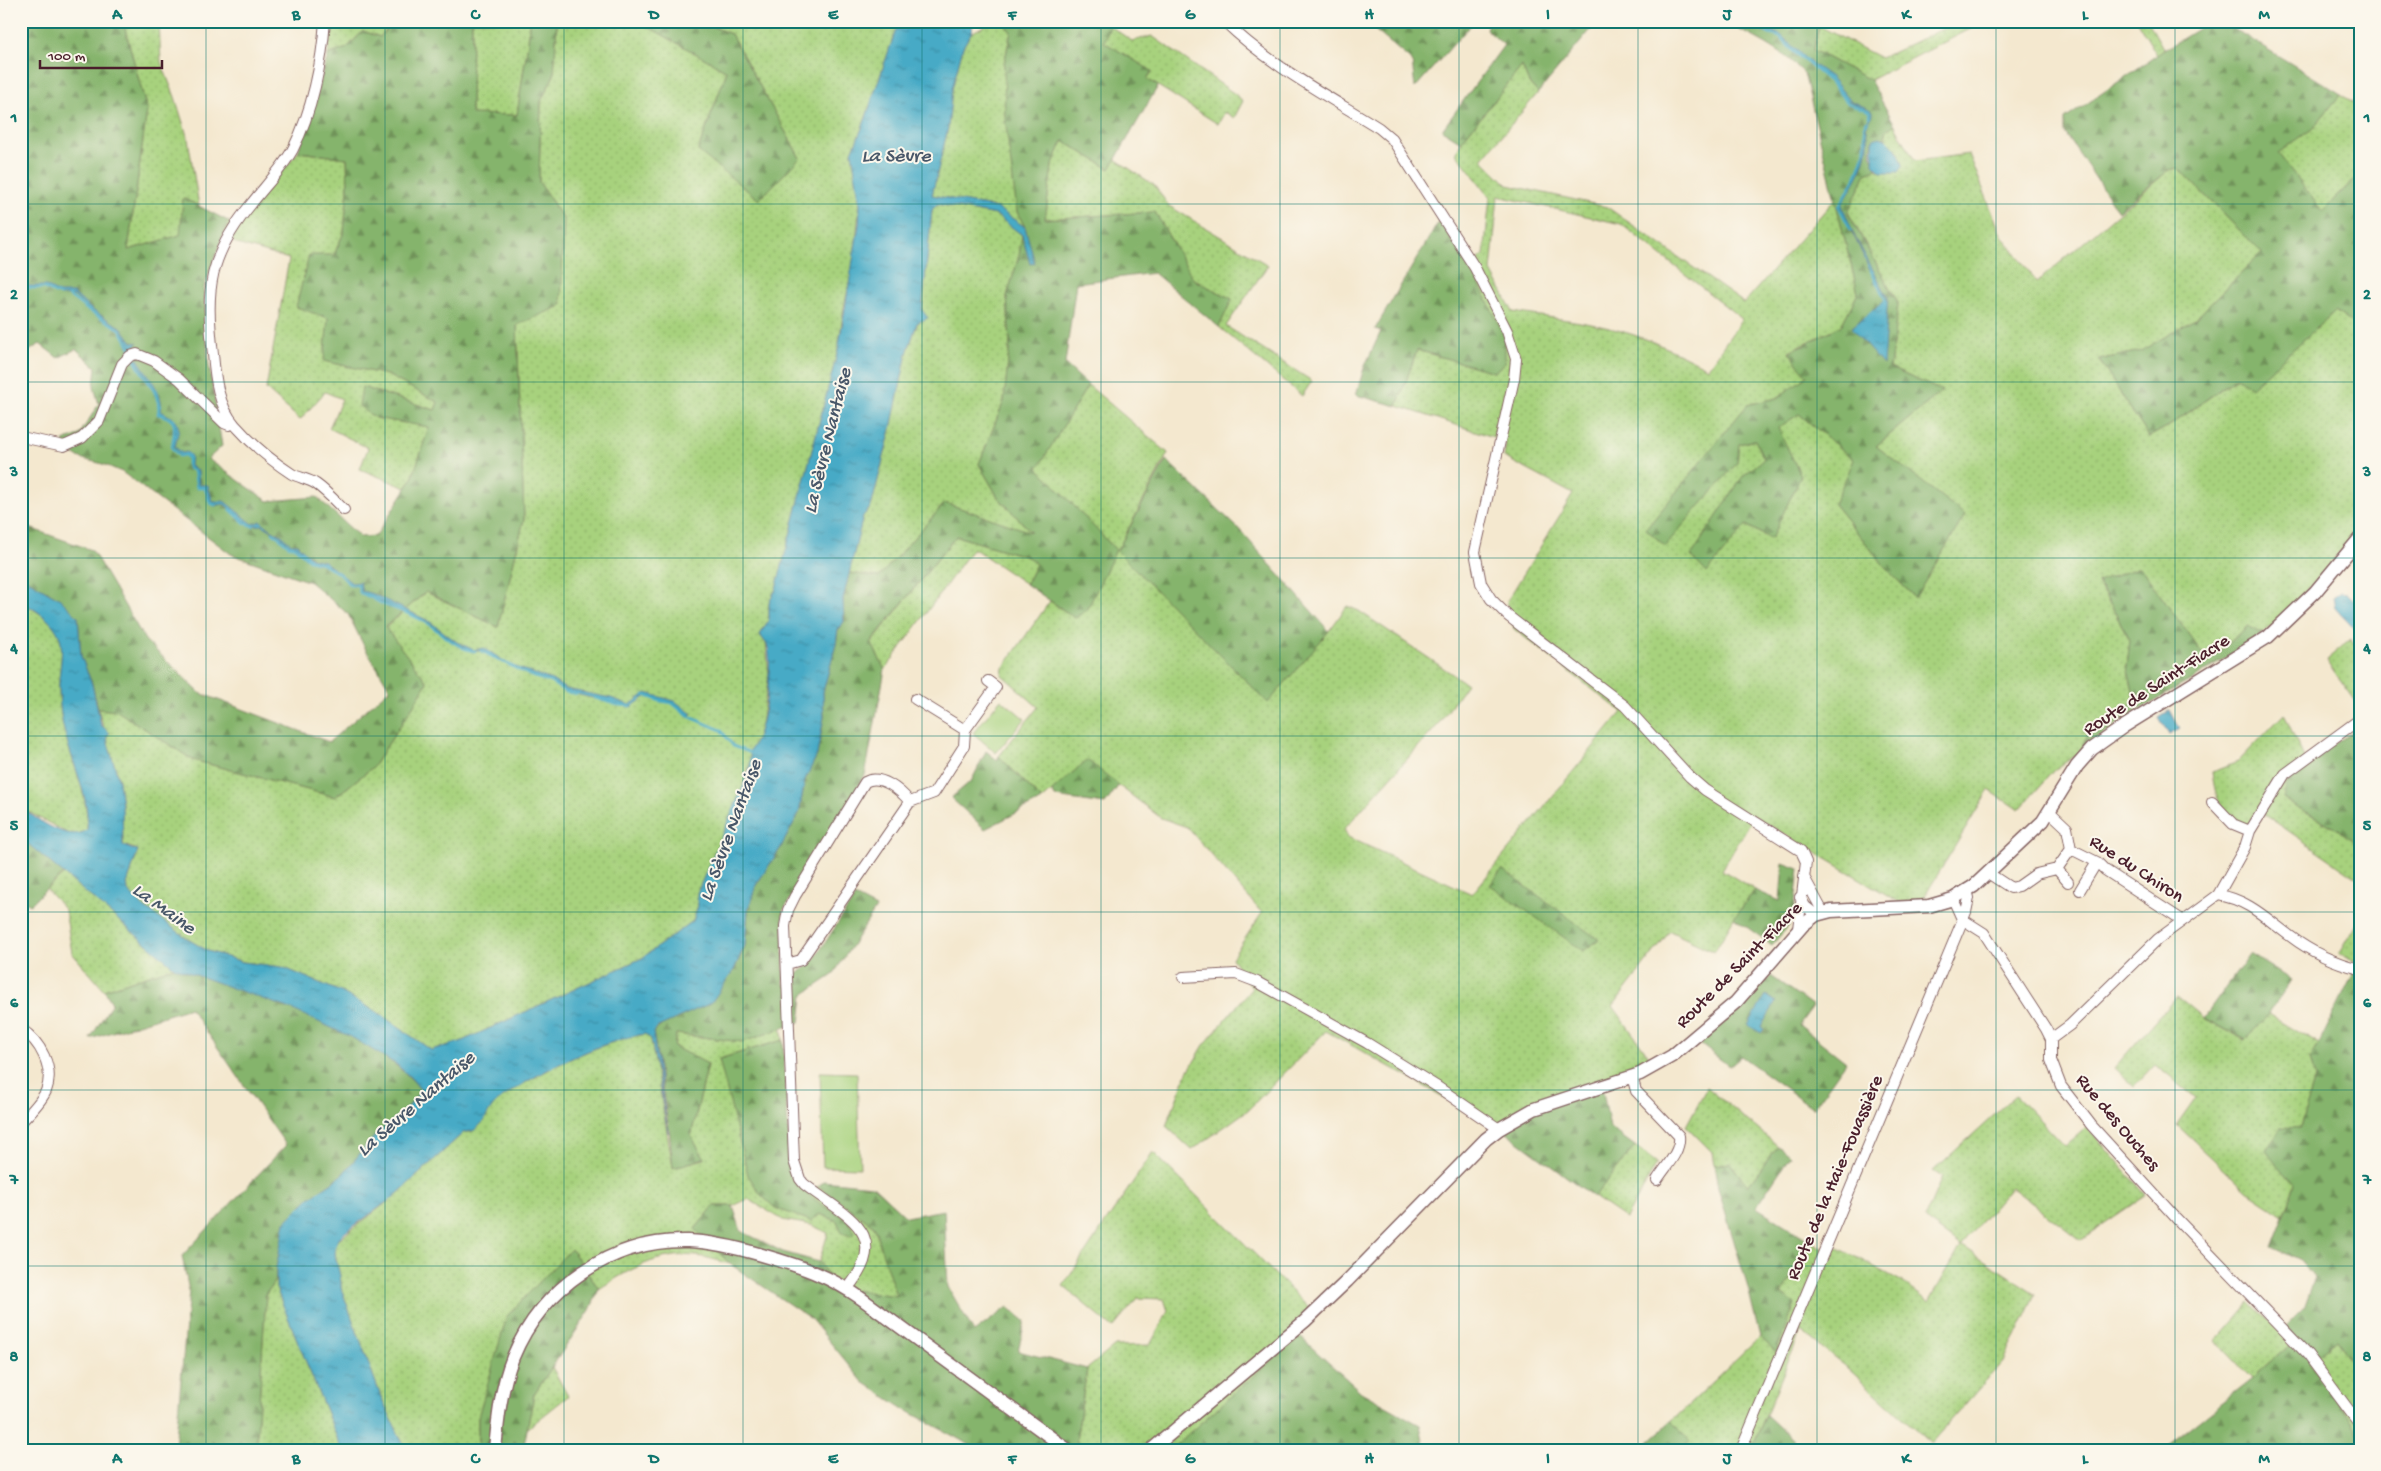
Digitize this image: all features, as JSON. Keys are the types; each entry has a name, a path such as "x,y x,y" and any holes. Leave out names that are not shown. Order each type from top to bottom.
{"main road":[{"name":"Route de Saint-Fiacre","path":"1151,1450 1304,1321 1347,1281 1468,1156 1499,1129 1548,1104 1632,1076 1672,1056 1711,1024 1756,979 1798,929 1820,914 1929,906 1953,899 1967,890 2035,830 2050,812 2077,766 2092,749 2123,727 2268,637 2315,592 2360,538"},
{"path":"495,1450 501,1397 506,1376 513,1357 530,1324 551,1298 587,1268 603,1260 624,1251 670,1242 715,1244 802,1267 827,1277 847,1288 1068,1450"}],"street":[{"path":"326,21 315,85 294,147 287,160 233,226 215,265 209,290 209,321 214,371 220,397 233,424 291,473 315,483 344,510"},
{"path":"1224,21 1246,43 1379,128 1392,139 1475,268 1508,330 1516,359 1514,379 1475,552 1480,578 1491,599 1508,616 1625,706 1690,777 1705,790 1801,852 1806,862 1800,897 1798,929"},
{"path":"21,437 64,446 82,438 98,421 117,372 134,355 154,361 180,379 224,423 233,424"},
{"path":"786,964 802,960 910,802 934,793 964,746 965,730 996,687 988,681"},
{"path":"915,699 965,730"},
{"path":"2051,1039 2070,1025 2151,946 2182,920 2218,895 2245,846 2250,831 2285,774 2360,719"},
{"path":"847,1288 866,1258 867,1249 864,1232 849,1216 804,1184 800,1179 794,1161 785,926 788,910 865,782 871,778 878,778 902,793 910,802"},
{"path":"2212,802 2233,824 2250,831"},
{"name":"Rue du Chiron","path":"2050,812 2067,828 2071,849 2057,869"},
{"name":"Rue du Chiron","path":"2071,849 2097,862 2104,870 2182,920"},
{"path":"2080,890 2097,862"},
{"path":"1988,873 2011,888 2020,886 2036,874 2057,869 2068,882"},
{"path":"1804,877 1820,914"},
{"name":"Route de la Haie-Fouassière","path":"1741,1450 1962,919 1968,903 1967,890"},
{"path":"2218,895 2233,897 2249,905 2292,938 2325,958 2360,970"},
{"path":"1800,897 1805,906 1820,914"},
{"path":"1953,899 1962,919"},
{"name":"Rue des Ouches","path":"1962,919 1984,933 1992,944 2051,1039 2051,1060 2061,1086 2092,1126 2176,1218 2324,1373 2360,1426"},
{"path":"1184,978 1236,974 1257,982 1367,1043 1444,1091 1499,1129"},
{"path":"21,1029 33,1036 44,1054 49,1070 46,1090 21,1122"},
{"path":"1632,1076 1636,1091 1679,1136 1680,1143 1676,1152 1657,1180"}],"green space":[{"path":"21,21 123,21 147,110 128,250 180,235 183,198 228,221 204,288 208,359 222,446 208,459 268,501 317,497 360,537 376,536 412,479 429,427 375,418 359,406 362,387 435,410 438,402 387,375 324,361 328,318 296,307 309,255 334,255 344,232 348,188 347,158 298,152 328,55 347,48 363,31 380,37 395,21 472,21 471,114 517,115 529,35 529,21 557,21 554,75 541,101 539,182 564,220 561,306 517,325 524,519 498,627 426,592 385,627 427,682 373,767 335,797 193,760 117,711 98,709 92,684 81,656 78,617 60,599 21,576 21,525 92,550 145,640 200,693 329,742 390,689 365,648 348,614 310,582 231,554 122,472 78,457 66,447 63,441 79,435 99,404 94,387 96,367 76,349 58,358 40,344 21,356"},
{"path":"123,21 159,21 161,62 175,97 188,139 199,206 183,199 181,235 128,250 147,110"},
{"path":"331,21 395,21 380,37 363,31 347,48 328,55"},
{"path":"472,21 529,21 529,35 517,115 471,115"},
{"path":"557,21 638,21 727,71 698,151 800,158 731,34 698,21 899,21 863,126 852,152 860,204 853,266 844,307 838,350 776,589 769,602 769,619 760,635 766,643 769,675 761,724 742,792 697,893 698,906 693,921 642,958 460,1042 431,1050 377,1012 341,992 282,967 243,962 208,951 144,907 128,891 127,884 138,850 123,845 119,781 98,709 117,710 193,760 335,797 373,767 427,682 385,628 426,592 498,627 524,519 517,325 564,220 539,182 541,101 554,75"},
{"path":"638,21 698,21 731,34 800,158 759,200 698,151 727,71"},
{"path":"993,21 1002,21 1011,32 1004,64 1017,212 1025,227 997,208 932,195 948,128 952,89 963,47 971,33"},
{"path":"1002,21 1112,21 1104,42 1152,71 1147,79 1158,86 1110,169 1063,141 1052,166 1045,219 1155,212 1194,280 1232,299 1219,327 1154,273 1076,283 1065,364 1088,385 1038,468 1116,550 1087,610 1075,618 1026,584 1036,564 1028,557 956,536 871,642 885,670 865,775 783,911 784,986 813,961 855,897 876,908 833,975 803,995 800,1022 743,1042 676,1034 674,1047 708,1064 691,1136 704,1158 673,1168 669,1129 653,1032 734,970 745,946 748,911 756,885 780,849 799,813 805,780 817,755 824,717 823,692 836,644 838,629 844,622 843,599 849,573 879,577 945,503 1031,532 998,497 979,464 1004,401 1010,342 1007,296 1019,256 1022,235 1030,263 1025,227 1017,212 1005,118 1004,64 1011,32"},
{"path":"1364,21 1474,21 1415,88 1412,61"},
{"path":"1489,21 1598,21 1538,93 1529,83 1522,66 1461,142 1442,130 1504,45 1486,29"},
{"path":"1721,21 1809,21 1819,26 1813,50 1870,80 1895,125 1887,129 1885,138 1873,139 1871,154 1876,169 1866,173 1848,213 1898,303 1890,368 1942,391 1876,446 1965,515 1915,598 1887,569 1834,504 1854,460 1799,414 1778,428 1801,476 1771,539 1746,525 1707,573 1691,556 1743,476 1764,459 1755,440 1739,444 1737,463 1665,546 1646,529 1747,405 1777,398 1807,376 1789,352 1841,326 1858,293 1804,73 1785,56 1755,37"},
{"path":"1959,21 1986,21 1870,80 1813,50 1819,26 1881,58"},
{"path":"2137,21 2148,21 2164,50 2157,55"},
{"path":"2211,21 2221,21 2341,94 2312,129 2278,153 2322,211 2360,174 2360,333 2356,326 2335,311 2251,388 2237,377 2174,423 2149,437 2099,360 2141,351 2195,319 2262,253 2178,168 2169,170 2118,211 2065,133 2065,119 2164,50"},
{"path":"1110,26 1132,41 1152,36 1235,94 1243,101 1234,118 1225,112 1218,124 1147,79 1152,72 1104,42"},
{"path":"1522,66 1529,83 1538,93 1482,159 1508,185 1607,207 1744,303 1835,199 1858,293 1841,326 1789,351 1808,376 1777,398 1747,405 1739,444 1755,440 1765,459 1743,476 1746,525 1770,539 1801,476 1777,428 1799,414 1855,460 1834,504 1887,569 1915,598 1964,515 1876,446 1942,391 1890,368 1898,303 1848,212 1866,173 1876,169 1881,172 1899,152 1885,138 1886,129 1895,125 1915,161 1969,154 2001,234 2037,282 2169,170 2178,168 2262,253 2195,319 2141,351 2099,360 2149,437 2174,423 2238,377 2251,387 2335,311 2356,326 2360,333 2360,532 2357,531 2300,600 2263,634 2248,626 2210,658 2204,656 2140,567 2098,583 2130,640 2127,666 2135,700 2087,734 2081,752 2054,770 2019,810 1989,790 1923,899 1899,902 1754,816 1722,870 1755,890 1734,918 1714,952 1670,931 1613,1006 1653,1062 1495,1126 1326,1031 1248,1110 1192,1150 1166,1126 1186,1075 1204,1045 1252,988 1232,958 1262,913 1187,827 1161,818 1087,761 1042,800 999,756 1038,707 1002,675 1003,668 1050,601 1075,618 1116,550 1037,468 1088,385 1168,453 1117,551 1329,631 1347,606 1359,611 1467,684 1437,726 1344,829 1348,837 1472,894 1622,712 1514,629 1507,601 1573,494 1504,457 1506,441 1397,406 1417,350 1494,372 1470,266 1484,255 1490,197 1456,153 1461,142","holes":["1498,196 1621,224 1742,319 1708,368 1658,344 1619,330 1582,322 1513,312 1491,271"]},
{"path":"2341,94 2360,106 2360,174 2322,211 2277,153 2312,129"},
{"path":"1063,141 1110,169 1115,159 1154,185 1169,206 1268,265 1226,326 1312,381 1302,396 1219,327 1232,299 1194,280 1155,212 1045,219 1052,166"},
{"path":"298,152 347,158 348,188 344,232 334,255 324,361 387,375 438,402 435,410 362,387 375,418 430,427 412,479 406,488 360,469 368,448 329,428 342,399 325,392 300,420 266,389 289,259 237,244 223,234 228,221 237,227"},
{"path":"937,204 996,215 1022,235 1019,256 1007,296 1010,342 1004,401 979,464 998,497 1032,533 945,503 879,577 849,573 863,516 871,507 890,433 907,353 922,310 932,210"},
{"path":"1439,221 1470,266 1505,336 1505,363 1494,372 1417,350 1397,406 1356,395 1364,368 1381,331 1375,329"},
{"path":"1166,460 1238,528 1329,631 1268,703 1117,551"},
{"path":"956,536 1028,557 1036,564 1026,584 973,548 885,670 871,643"},
{"path":"2140,567 2204,656 2211,658 2248,626 2263,634 2198,676 2127,717 2081,752 2087,734 2135,700 2127,666 2130,640 2098,582"},
{"path":"21,602 49,621 60,638 59,691 62,718 86,806 87,818 87,830 76,835 69,834 21,808"},
{"path":"2351,639 2360,651 2360,707 2326,660"},
{"path":"1001,699 1025,719 996,753 973,733"},
{"path":"2284,714 2306,762 2283,799 2339,830 2360,846 2360,880 2258,810 2246,827 2230,816 2221,805 2215,791 2212,772 2238,762"},
{"path":"2360,726 2360,846 2339,830 2283,799 2290,772"},
{"path":"986,751 997,760 999,756 1042,800 985,829 951,798 972,780"},
{"path":"1087,760 1119,785 1105,804 1055,797 1052,791"},
{"path":"21,838 64,873 30,905 21,898"},
{"path":"1783,863 1799,869 1793,921 1772,945 1734,918 1755,890 1780,901"},
{"path":"1502,869 1599,940 1583,951 1490,885"},
{"path":"64,874 174,967 104,990 72,953 65,910 46,889"},
{"path":"2360,919 2360,960 2359,961 2339,955"},
{"path":"2250,954 2291,980 2269,1014 2245,1040 2204,1018"},
{"path":"2360,960 2360,1373 2336,1340 2309,1362 2360,1433 2360,1446 2356,1450 2162,1450 2252,1379 2291,1344 2285,1328 2304,1309 2315,1278 2301,1261 2271,1247 2295,1185 2266,1151 2281,1127 2300,1128 2315,1078 2310,1058 2319,1044"},
{"path":"174,967 271,1001 341,1031 372,1048 399,1068 421,1090 409,1106 375,1136 341,1176 309,1198 276,1268 276,1279 266,1294 256,1450 172,1450 175,1447 189,1291 182,1256 286,1145 190,1008 90,1039 112,1003 104,990"},
{"path":"1771,976 1813,1006 1799,1025 1846,1062 1813,1108 1741,1056 1729,1066 1700,1044"},
{"path":"2177,996 2204,1018 2244,1040 2269,1014 2319,1044 2310,1058 2315,1078 2300,1128 2295,1185 2283,1215 2247,1191 2177,1125 2196,1098 2155,1065 2134,1087 2114,1068"},
{"path":"781,1028 783,1040 719,1059 760,1194 776,1208 811,1221 820,1214 837,1221 855,1233 847,1219 822,1205 805,1192 819,1186 874,1226 897,1296 837,1288 819,1262 828,1233 811,1225 783,1220 748,1199 733,1206 714,1206 695,1229 730,1264 696,1256 682,1255 669,1257 633,1269 599,1289 571,1249 478,1417 478,1450 406,1450 381,1397 341,1288 335,1252 337,1241 395,1196 463,1133 473,1131 499,1100 550,1069 609,1043 628,1038 646,1034 651,1039 673,1167 704,1159 691,1136 708,1065 674,1047 676,1034 743,1042"},
{"path":"783,1040 790,1162 805,1192 822,1205 847,1219 855,1233 851,1236 842,1233 837,1221 820,1214 811,1221 775,1208 760,1194 748,1175 719,1059"},
{"path":"820,1072 857,1073 860,1168 823,1167"},
{"path":"1601,1082 1610,1128 1635,1146 1594,1197 1495,1126"},
{"path":"1707,1087 1778,1146 1748,1186 1730,1163 1714,1165 1712,1152 1686,1126"},
{"path":"2016,1095 2065,1146 2087,1127 2146,1195 2080,1240 2011,1187 1961,1245 2036,1294 2005,1359 1931,1443 1844,1365 1801,1331 1751,1450 1682,1450 1690,1441 1671,1422 1760,1337 1776,1351 1781,1294 1812,1242 1830,1253 1835,1246 1901,1281 1929,1302 1961,1246 1924,1219 1942,1177 1933,1171"},
{"path":"1635,1146 1657,1163 1626,1219 1594,1197"},
{"path":"1778,1146 1790,1156 1756,1207 1812,1242 1781,1294 1795,1304 1776,1352 1760,1337 1748,1288 1718,1188 1714,1165 1730,1163 1748,1186"},
{"path":"1153,1152 1317,1316 1294,1341 1170,1450 1165,1450 1156,1441 1141,1450 1094,1450 1076,1441 1087,1369 1115,1346 1150,1345 1168,1311 1164,1299 1138,1298 1113,1328 1063,1286"},
{"path":"823,1181 873,1186 906,1217 944,1210 948,1287 974,1332 1008,1307 1025,1321 1018,1351 1087,1369 1076,1441 1094,1450 979,1450 904,1409 863,1382 811,1319 730,1264 695,1229 714,1206 733,1206 741,1231 783,1252 819,1262 837,1288 896,1296 874,1226 819,1186"},
{"path":"571,1249 599,1289 590,1310 534,1394 523,1450 478,1450 478,1417 507,1316"},
{"path":"276,1279 276,1288 342,1450 256,1450 266,1294"},
{"path":"2250,1302 2291,1344 2252,1379 2216,1341"},
{"path":"1299,1336 1361,1392 1420,1425 1425,1450 1170,1450"},
{"path":"2336,1340 2360,1373 2360,1433 2309,1362"},
{"path":"552,1367 568,1396 527,1429 534,1394"},
{"path":"1766,1415 1804,1450 1751,1450"},
{"path":"1671,1422 1690,1441 1682,1450 1640,1450"}],"water":[{"name":"La Sèvre","path":"899,21 974,21 971,33 963,47 952,89 948,128 932,195 997,208 1025,227 1035,263 1030,264 1022,235 996,215 937,204 932,210 922,310 928,318 917,323 907,353 890,433 871,507 863,516 843,599 844,622 838,629 836,644 823,692 824,717 817,755 805,780 799,813 780,849 756,885 748,911 745,945 734,970 711,1003 658,1027 653,1032 668,1133 651,1039 645,1034 608,1043 549,1069 513,1090 492,1107 483,1122 476,1129 463,1133 395,1196 343,1234 338,1241 335,1253 341,1288 381,1397 406,1450 342,1450 276,1288 276,1268 285,1222 309,1198 341,1176 375,1136 409,1106 421,1090 397,1065 353,1038 293,1010 174,967 21,838 21,808 53,828 71,834 87,830 87,818 81,783 69,749 62,718 59,691 60,638 49,621 21,602 21,576 60,599 78,617 81,656 92,684 101,725 110,733 107,736 108,743 119,781 122,806 123,845 138,850 127,884 128,891 144,907 191,941 208,951 243,962 282,967 341,992 377,1012 431,1050 460,1042 642,958 693,921 698,906 697,893 750,770 750,750 760,730 768,682 769,654 767,645 760,635 769,619 769,602 776,589 838,350 859,224 860,204 852,152 863,126"},
{"path":"1748,21 1781,35 1807,60 1831,77 1850,100 1873,111 1873,115 1866,126 1868,147 1866,158 1858,177 1842,205 1855,237 1888,297 1883,365 1851,328 1887,298 1869,268 1840,206 1861,167 1866,148 1865,125 1871,114 1868,110 1845,99 1830,81 1802,59 1781,37"},
{"path":"1880,137 1889,141 1898,153 1903,166 1899,172 1881,172 1873,164 1873,139"},
{"path":"21,286 46,286 59,293 73,293 91,309 122,328 132,342 138,343 132,348 122,330 90,311 74,296 60,296 48,289 38,287 21,289"},
{"path":"138,359 158,391 161,411 176,420 179,429 175,447 182,453 187,452 191,456 190,466 198,471 199,485 208,485 213,502 224,501 253,524 261,521 291,544 297,544 311,558 324,561 341,574 323,563 311,560 295,545 291,546 279,535 262,525 251,526 224,504 214,506 211,503 207,488 198,488 195,470 188,467 187,455 181,456 173,446 174,422 166,416 158,414 159,407 156,393 136,360"},
{"path":"342,576 352,583 360,582 362,591 373,594 429,621 457,642 474,650 484,648 510,665 552,680 566,689 611,698 630,705 646,693 675,701 692,714 689,716 672,702 660,701 647,696 631,707 567,692 552,682 530,675 490,656 485,651 473,651 457,644 428,622 362,593 359,585 352,586"},
{"path":"2341,592 2347,593 2360,606 2360,635 2335,608 2333,598"},
{"path":"2170,710 2180,729 2169,735 2159,717"},
{"path":"1766,995 1776,1002 1761,1027 1764,1029 1761,1033 1748,1025"}],"waterway":[{"path":"1746,21 1769,34 1780,37 1793,51 1829,81 1848,103 1869,111 1870,117"},
{"path":"1851,230 1839,207 1860,168 1865,148 1864,126 1867,121"},
{"path":"1871,271 1885,299"},
{"path":"21,288 44,288 60,295"},
{"path":"68,295 89,311 120,329 133,353"},
{"path":"134,358 154,392 159,406 158,414 166,416 173,423 172,448 179,456 185,455 188,458 188,468 194,471 197,488 205,488 210,503 215,505"},
{"path":"230,509 245,523 253,526"},
{"path":"273,532 289,546 294,546 309,560 322,563 341,575 350,585 358,585 360,593 415,617 462,648 475,651"},
{"path":"481,651 531,676 550,682 566,692 577,694"},
{"name":"La Sèvre Nantaise","path":"644,695 672,703 688,716 721,730 733,746 751,753"},
{"path":"595,698 618,705 630,706"}],"water label":[{"name":"La Maine","path":"163,910"}]}
